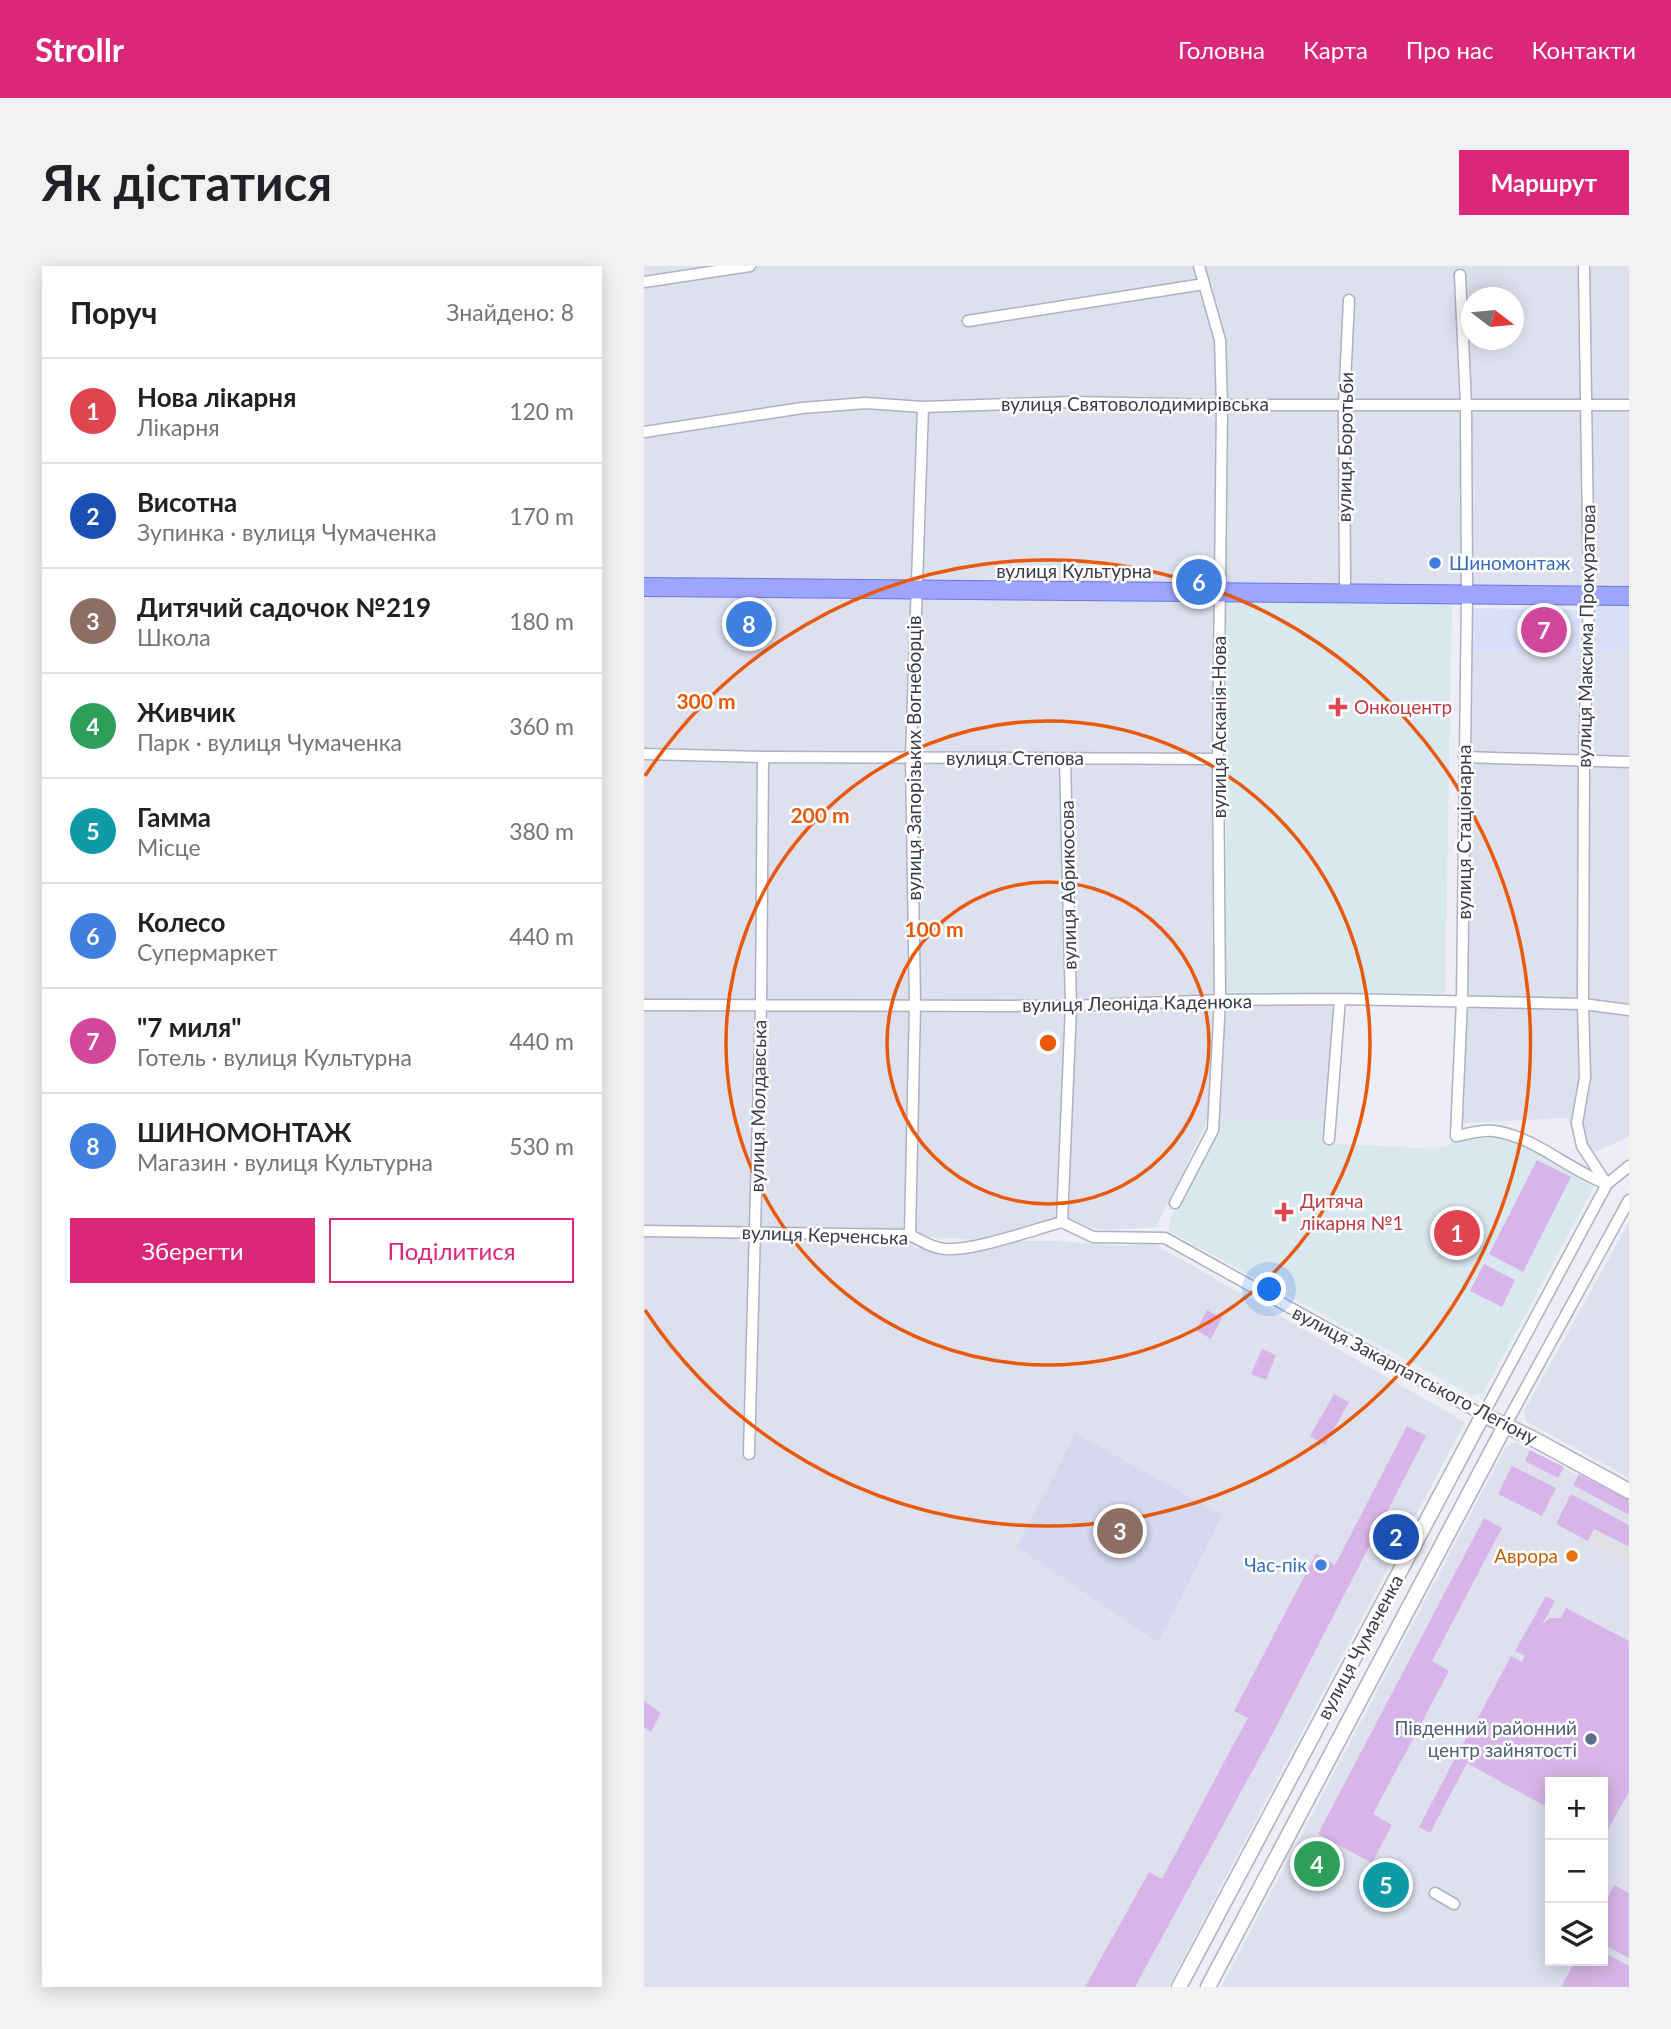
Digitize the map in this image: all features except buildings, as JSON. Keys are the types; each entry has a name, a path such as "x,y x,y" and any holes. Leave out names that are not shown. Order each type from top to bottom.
{"main road":[{"name":"вулиця Культурна","path":"644,587 1629,596"}],"street":[{"path":"644,282 750,266"},
{"name":"вулиця Асканія-Нова","path":"1175,1203 1213,1130 1220,1000 1218,759 1222,405 1220,340 1199,266"},
{"name":"вулиця Максима Прокуратова","path":"1584,267 1589,596 1584,762 1585,1077 1577,1133 1581,1146 1607,1184"},
{"name":"вулиця Стаціонарна","path":"1460,275 1466,405 1468,594 1462,1000 1456,1136 1491,1130 1506,1134 1537,1147 1585,1176 1607,1184"},
{"path":"968,321 1203,284"},
{"name":"вулиця Боротьби","path":"1345,595 1344,405 1349,299"},
{"name":"вулиця Святоволодимирівська","path":"644,432 802,408 866,403 923,407 1072,402 1222,405 1629,405"},
{"name":"вулиця Запорізьких Вогнеборців","path":"910,1235 915,1006 911,757 923,407"},
{"name":"вулиця Степова","path":"644,754 1218,759"},
{"name":"вулиця Молдавська","path":"749,1454 761,1004 763,757"},
{"path":"1464,757 1629,762"},
{"name":"вулиця Абрикосова","path":"1062,1222 1071,1006 1065,758"},
{"path":"1329,1139 1340,999"},
{"name":"вулиця Леоніда Каденюка","path":"644,1005 1071,1006 1220,1000 1340,999 1583,1004 1629,1010"},
{"name":"вулиця Чумаченка","path":"1180,1987 1607,1184 1629,1166"},
{"name":"вулиця Чумаченка","path":"1208,1987 1506,1424 1629,1200"},
{"name":"вулиця Керченська","path":"644,1231 910,1235 948,1249 987,1242 1062,1222"},
{"name":"вулиця Закарпатського Легіону","path":"1062,1222 1093,1237 1165,1238 1483,1415 1506,1424 1629,1491"},
{"path":"1435,1893 1454,1905"}],"shaded area":[{"path":"644,266 1629,266 1629,587 644,581"},
{"path":"644,595 1216,598 1217,1006 1334,1004 1326,1121 1208,1119 1156,1227 1105,1230 1054,1219 978,1240 929,1237 913,1247 952,1255 1015,1241 1124,1246 1151,1242 1465,1422 1168,1987 644,1987"},
{"name":"Онкоцентр","path":"1226,600 1452,602 1445,993 1226,993"},
{"path":"1593,603 1629,603 1629,651 1592,651"},
{"path":"1470,608 1580,610 1579,651 1469,651"},
{"path":"1469,651 1629,651 1629,1137 1583,1157 1567,1118 1462,1123"},
{"path":"1217,1119 1328,1119 1327,1143 1434,1149 1482,1134 1527,1146 1593,1188 1484,1392 1473,1396 1169,1231 1171,1218"},
{"path":"1537,1160 1571,1177 1523,1272 1489,1254"},
{"path":"1629,1222 1629,1478 1526,1421 1523,1413"},
{"path":"1484,1264 1515,1280 1502,1307 1470,1291"},
{"path":"1207,1310 1222,1318 1211,1339 1196,1330"},
{"path":"1262,1349 1276,1355 1266,1380 1251,1374"},
{"path":"1334,1394 1349,1402 1325,1445 1310,1436"},
{"path":"1407,1426 1426,1436 1274,1731 1135,1987 1085,1987 1149,1872 1162,1879 1248,1718 1234,1711 1316,1554 1335,1565"},
{"path":"1075,1433 1222,1515 1158,1642 1017,1547"},
{"path":"1516,1442 1629,1503 1629,1987 1221,1987 1506,1447"},
{"path":"1530,1450 1564,1467 1558,1478 1525,1461"},
{"path":"1512,1466 1556,1488 1542,1516 1498,1494"},
{"path":"1579,1474 1629,1500 1629,1515 1573,1485"},
{"path":"1571,1494 1629,1525 1629,1547 1594,1529 1588,1541 1556,1524"},
{"path":"1484,1518 1502,1528 1432,1661 1449,1671 1373,1814 1392,1825 1372,1863 1318,1834"},
{"path":"1594,1529 1629,1547 1629,1563 1588,1541"},
{"path":"1546,1596 1555,1601 1542,1625 1549,1618 1561,1618 1566,1608 1629,1641 1629,1792 1608,1829 1608,1777 1545,1777 1545,1806 1467,1763 1430,1833 1419,1827 1468,1734 1480,1739 1483,1733 1473,1727 1511,1656 1522,1662 1525,1656 1515,1651"},
{"path":"644,1701 661,1713 651,1732 644,1727"},
{"path":"1318,1843 1333,1850 1316,1885 1301,1877"},
{"path":"1614,1885 1629,1893 1629,1958 1608,1947 1608,1897"},
{"path":"1608,1955 1629,1966 1629,1987 1561,1987 1572,1966 1608,1966"}],"place":[{"name":"Шиномонтаж","path":"1435,563"},
{"name":"Колесо","path":"1199,582"},
{"name":"ШИНОМОНТАЖ","path":"749,624"},
{"name":"\"7 миля\"","path":"1544,630"},
{"name":"Онкоцентр","path":"1338,707"},
{"name":"Дитяча лікарня №1","path":"1284,1212"},
{"name":"Нова лікарня","path":"1457,1233"},
{"name":"Дитячий садочок №219","path":"1120,1531"},
{"name":"Висотна","path":"1396,1537"},
{"name":"Аврора","path":"1572,1556"},
{"name":"Час-пік","path":"1321,1565"},
{"name":"Південний районний центр зайнятості","path":"1591,1739"},
{"name":"Живчик","path":"1317,1864"},
{"name":"Гамма","path":"1386,1885"}]}
